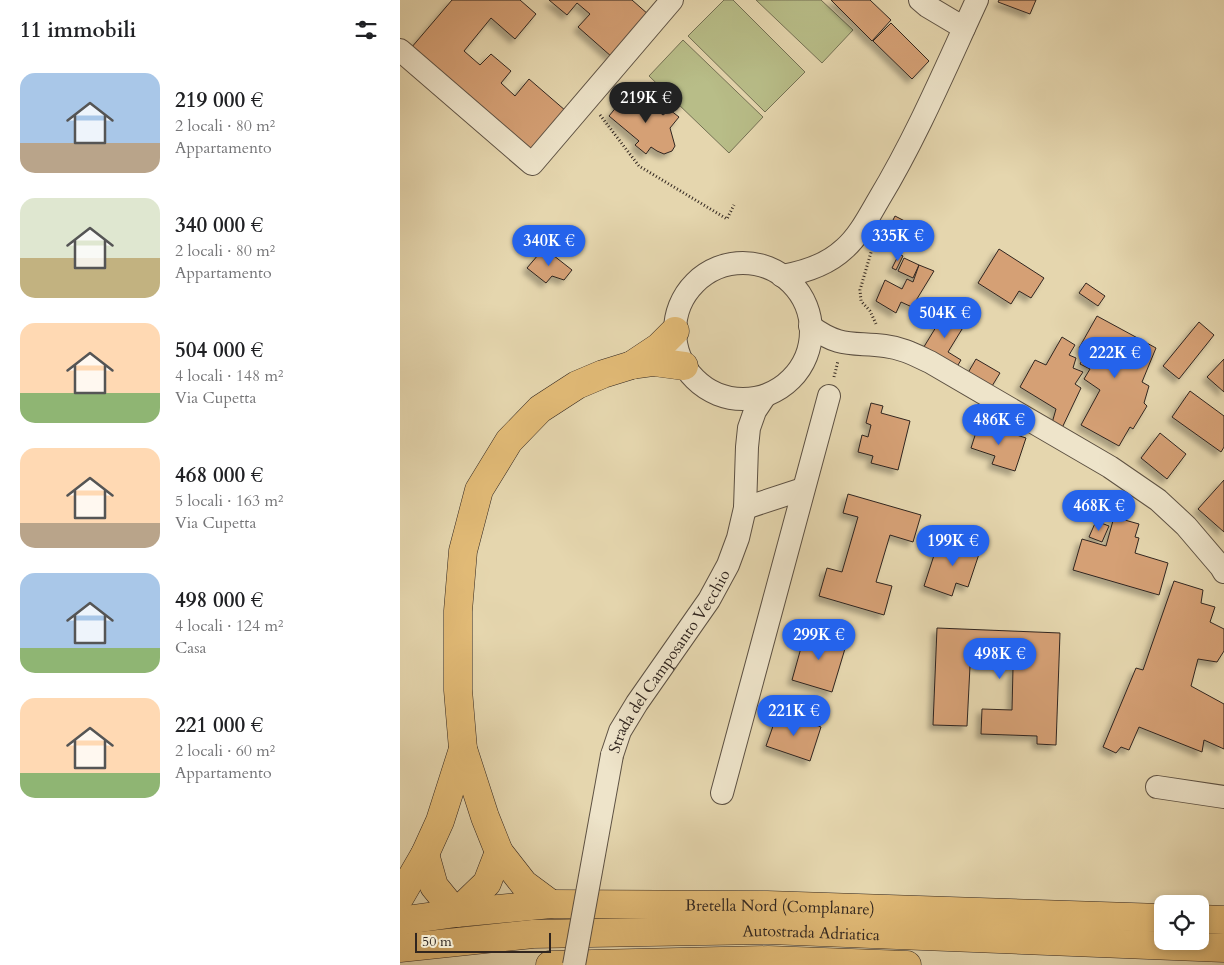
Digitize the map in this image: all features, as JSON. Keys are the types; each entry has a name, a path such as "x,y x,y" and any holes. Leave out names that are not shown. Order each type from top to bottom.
{"main road":[{"path":"632,365 659,347 674,331"},
{"path":"551,904 524,884 499,852 485,818 463,748 458,690 458,611 463,551 478,490 509,441 540,408 577,385 632,365 654,362 684,366"},
{"path":"400,897 425,854 440,821 463,748"},
{"path":"425,854 434,886 456,913 487,883 499,852"},
{"name":"Bretella Nord (Complanare)","path":"400,921 456,913 551,904 768,906 1154,918"},
{"path":"1209,919 1224,920"},
{"name":"Autostrada Adriatica","path":"400,948 533,934 768,930 1224,948"},
{"name":"Autostrada Adriatica","path":"550,965 768,960 907,965"}],"street":[{"path":"400,50 532,164 672,0"},
{"path":"782,276 802,273 821,265 844,249 855,238 898,167 977,0"},
{"path":"931,4 964,28"},
{"path":"748,263 766,267 782,276 802,298 808,311 810,326 809,346 799,369 790,380 778,389 765,396 753,399 729,398 711,392 696,380 684,366 679,355 674,331 677,312 685,295 697,281 712,270 729,264 748,263"},
{"path":"802,298 821,265"},
{"path":"810,326 824,336 842,344"},
{"path":"806,356 842,344 886,346 906,351 930,362 1110,467 1158,500 1186,526 1223,569"},
{"name":"Strada del Camposanto Vecchio","path":"574,965 612,755 620,731 637,703 709,600 728,565 738,538 745,508 749,428 765,396"},
{"path":"722,793 829,396"},
{"name":"Strada del Camposanto Vecchio","path":"729,398 747,447"},
{"path":"745,508 803,489"},
{"path":"1157,787 1224,797"}],"path":[{"path":"588,98 639,166 727,219 734,205"},
{"path":"871,213 877,233 860,290 861,301 870,310 886,346"},
{"path":"829,396 842,344"}],"green space":[{"path":"724,0 733,0 805,72 765,112 688,36"},
{"path":"756,0 821,0 853,30 822,63"},
{"path":"683,40 763,117 729,153 649,76"}],"building":[{"path":"452,0 520,0 536,14 515,39 491,18 464,51 480,65 491,54 511,71 501,83 515,96 529,79 566,111 530,152 411,48"},
{"path":"549,0 632,0 649,15 612,57 578,27 590,14 577,3 567,15"},
{"path":"831,0 870,0 891,20 872,41"},
{"path":"999,0 1036,0 1030,14 998,2"},
{"path":"891,23 929,61 912,79 873,41"},
{"path":"631,89 663,115 670,110 679,117 670,128 675,146 672,151 664,154 651,147 646,154 635,145 639,141 609,116"},
{"path":"895,216 924,231 918,244 888,230"},
{"path":"544,248 572,270 564,280 552,276 546,283 527,268"},
{"path":"999,249 1044,278 1031,298 1019,291 1011,304 978,283"},
{"path":"899,254 903,256 896,270 892,268"},
{"path":"904,258 919,265 913,278 898,271"},
{"path":"919,265 934,271 912,307 901,302 896,313 876,301 885,280 902,289 907,279 913,282"},
{"path":"1086,283 1105,296 1098,306 1079,293"},
{"path":"947,309 967,321 948,352 961,360 955,370 922,350"},
{"path":"1097,316 1156,348 1142,382 1149,386 1144,403 1147,406 1133,429 1130,427 1119,446 1081,425 1100,390 1084,379 1090,369 1080,364 1085,355 1079,348"},
{"path":"1199,322 1214,335 1179,379 1163,366"},
{"path":"1062,337 1075,345 1069,355 1076,358 1073,368 1083,372 1075,384 1081,388 1062,428 1052,423 1056,409 1020,387 1035,360 1046,365"},
{"path":"976,359 1000,373 989,391 965,378"},
{"path":"1224,359 1224,392 1207,377"},
{"path":"1190,391 1224,416 1224,447 1221,452 1172,417"},
{"path":"871,403 883,406 881,413 910,421 898,470 871,463 873,456 858,452 862,435 868,437 871,425 866,423"},
{"path":"979,423 1026,438 1015,471 992,464 995,456 971,448"},
{"path":"1160,433 1186,454 1167,479 1141,458"},
{"path":"1224,480 1224,532 1198,509"},
{"path":"848,494 921,515 913,542 890,535 876,582 892,586 884,615 819,596 827,568 842,572 858,517 843,513"},
{"path":"1114,517 1139,524 1135,537 1139,538 1135,553 1168,563 1159,595 1073,570 1082,539 1106,546"},
{"path":"1096,521 1109,526 1102,542 1089,537"},
{"path":"962,539 982,545 968,587 956,583 952,596 924,586 938,543 958,550"},
{"path":"1174,581 1203,590 1201,603 1215,607 1210,622 1224,629 1224,651 1217,662 1198,659 1191,686 1224,704 1224,749 1204,740 1202,752 1139,727 1129,750 1121,747 1116,753 1103,747 1136,668 1143,670"},
{"path":"937,628 1060,633 1056,745 1037,744 1037,736 981,734 982,709 1012,710 1013,668 970,666 967,726 933,725"},
{"path":"806,630 847,642 832,692 792,680"},
{"path":"778,712 821,727 810,761 766,746"}]}
